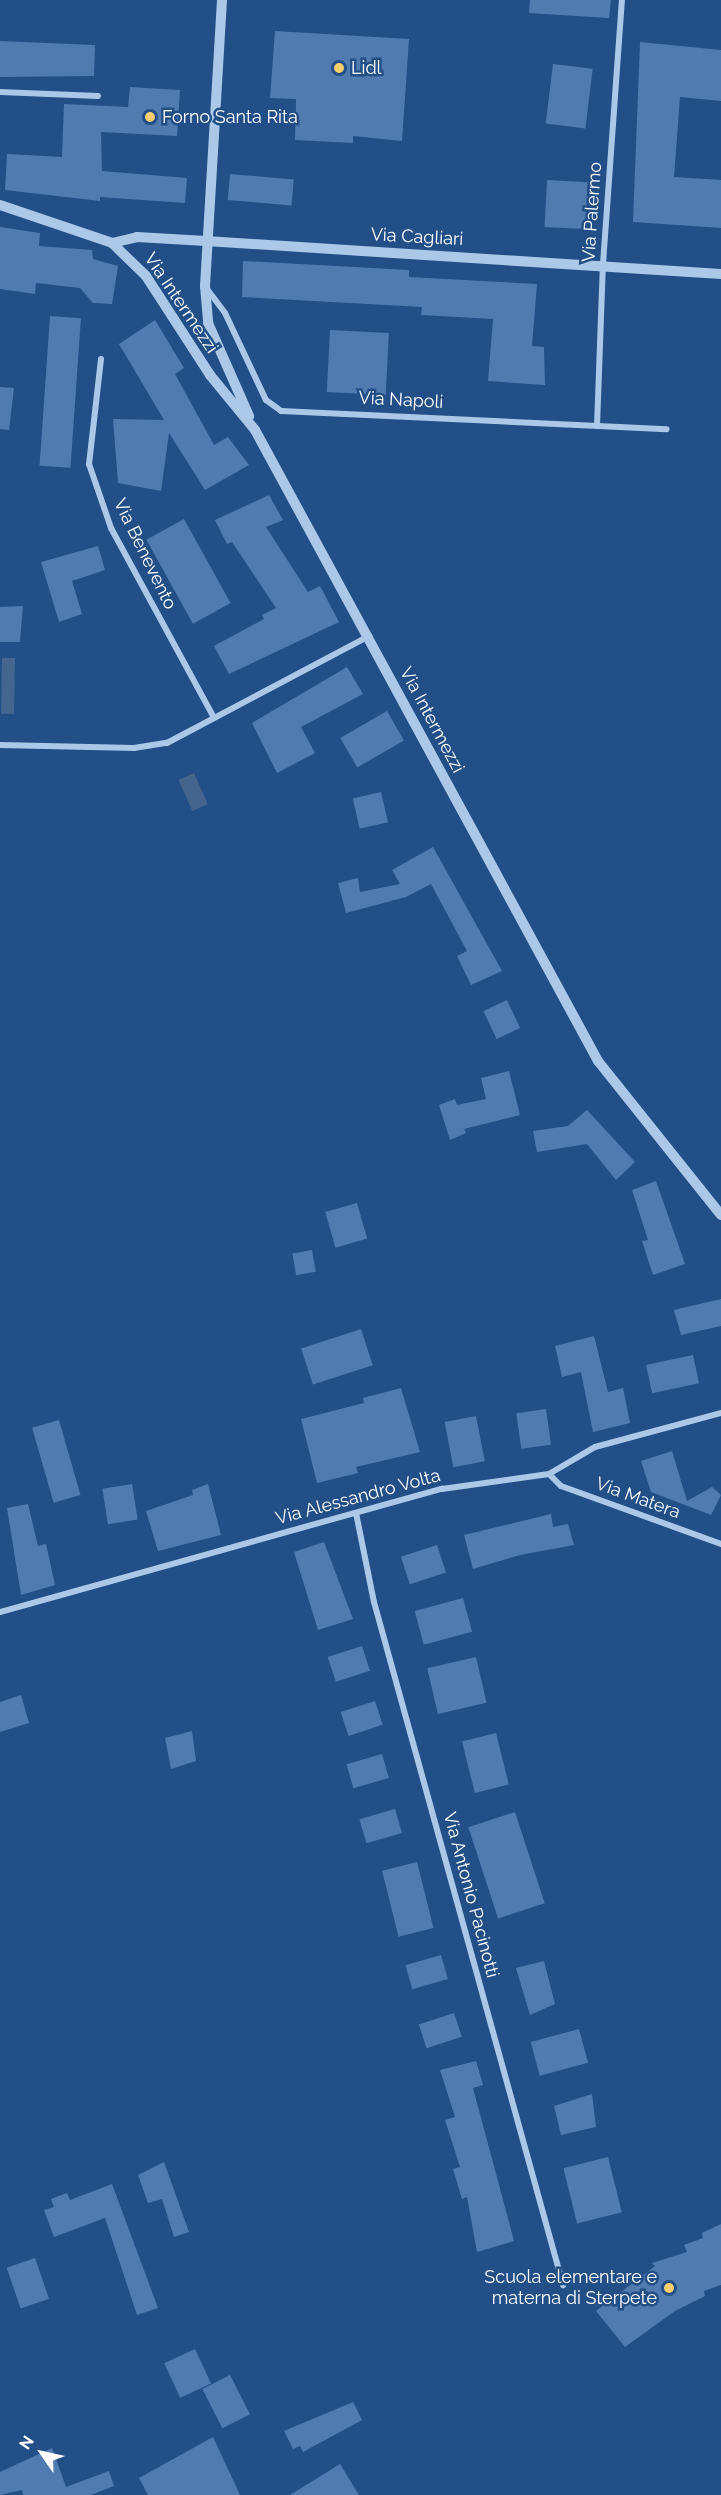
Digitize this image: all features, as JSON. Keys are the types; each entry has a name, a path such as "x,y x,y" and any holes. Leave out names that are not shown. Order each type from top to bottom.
{"street":[{"path":"222,0 205,286 208,323 255,430"},
{"name":"Via Palermo","path":"597,426 603,264 622,0"},
{"path":"0,92 98,96"},
{"path":"0,205 112,243"},
{"name":"Via Cagliari","path":"112,243 136,237 603,264 721,274"},
{"name":"Via Intermezzi","path":"112,243 146,276 210,375 255,430 370,636 598,1061 721,1215"},
{"name":"Via Napoli","path":"205,286 225,313 266,400 280,411 667,429"},
{"name":"Via Benevento","path":"101,359 89,464 111,528 213,716"},
{"path":"0,745 134,748 166,743 213,716 370,636"},
{"name":"Via Alessandro Volta","path":"0,1612 442,1489 549,1474 595,1448 721,1413"},
{"name":"Via Matera","path":"549,1474 561,1486 721,1544"},
{"name":"Via Antonio Pacinotti","path":"357,1513 374,1602 563,2284"}],"water":[{"path":"2,658 15,658 14,714 1,714"},
{"path":"194,773 208,804 192,811 178,780"}],"building":[{"path":"530,0 611,0 609,18 529,13"},
{"name":"Lidl","path":"275,31 409,39 402,141 353,136 353,143 295,140 296,99 270,98"},
{"path":"0,41 95,45 94,76 0,77"},
{"path":"640,42 721,50 721,101 680,97 674,177 721,180 721,228 633,222"},
{"path":"553,64 593,69 585,128 546,124"},
{"path":"130,87 180,90 177,136 101,132 102,171 187,178 185,203 100,197 100,201 5,190 7,154 62,157 64,104 128,107"},
{"path":"230,174 294,180 291,205 228,200"},
{"path":"547,180 588,182 585,229 545,227"},
{"path":"0,227 40,233 39,246 92,250 93,259 118,266 112,304 93,303 80,288 36,283 35,294 0,289"},
{"path":"243,261 409,270 409,277 537,284 532,346 544,347 545,385 488,381 493,319 421,315 422,307 242,297"},
{"path":"50,316 81,318 70,468 40,466"},
{"path":"155,320 184,368 175,374 214,445 228,437 249,465 205,490 169,433 161,491 118,483 113,419 164,420 119,344"},
{"path":"330,330 389,333 386,395 327,392"},
{"path":"0,387 14,388 9,430 0,429"},
{"path":"269,495 283,520 266,527 308,592 320,586 339,622 229,674 214,646 264,619 262,615 276,608 232,542 227,544 215,520"},
{"path":"184,519 231,603 193,624 146,540"},
{"path":"98,546 105,570 72,581 82,614 59,622 41,562"},
{"path":"23,606 20,642 0,642 0,607"},
{"path":"347,667 363,694 301,727 315,753 277,773 252,723"},
{"path":"387,711 404,740 357,767 340,738"},
{"path":"381,792 388,822 360,829 353,799"},
{"path":"433,847 502,971 471,985 457,956 467,951 431,884 406,897 346,913 338,883 358,878 360,892 400,884 392,870"},
{"path":"507,1000 520,1028 497,1039 483,1011"},
{"path":"509,1071 520,1115 464,1129 466,1133 450,1140 439,1105 455,1099 457,1105 486,1099 481,1078"},
{"path":"587,1110 635,1162 616,1180 587,1144 537,1152 533,1131 568,1126"},
{"path":"656,1181 685,1264 653,1275 642,1241 648,1240 632,1190"},
{"path":"357,1203 367,1239 335,1248 325,1212"},
{"path":"312,1250 316,1272 296,1275 292,1253"},
{"path":"721,1299 721,1326 681,1335 674,1310"},
{"path":"361,1329 373,1365 313,1385 301,1348"},
{"path":"594,1336 608,1392 623,1388 630,1423 593,1432 581,1372 562,1377 555,1346"},
{"path":"693,1355 699,1383 652,1393 646,1365"},
{"path":"401,1388 420,1452 356,1467 358,1473 317,1483 301,1419 364,1403 363,1398"},
{"path":"546,1409 551,1445 521,1449 516,1413"},
{"path":"476,1416 485,1461 453,1467 445,1422"},
{"path":"59,1420 80,1495 54,1503 32,1428"},
{"path":"672,1451 687,1501 712,1487 721,1495 711,1515 651,1492 641,1461"},
{"path":"132,1484 138,1520 108,1524 102,1489"},
{"path":"208,1484 221,1535 158,1551 146,1511 193,1495 192,1490"},
{"path":"28,1504 38,1546 46,1544 55,1585 21,1595 7,1508"},
{"path":"551,1514 553,1527 568,1524 574,1545 520,1555 473,1569 464,1535"},
{"path":"324,1542 353,1619 318,1630 294,1552"},
{"path":"437,1545 446,1573 410,1584 401,1557"},
{"path":"463,1598 472,1632 424,1645 415,1611"},
{"path":"362,1646 370,1671 336,1682 328,1657"},
{"path":"476,1657 487,1703 438,1714 427,1668"},
{"path":"21,1695 29,1723 0,1732 0,1702"},
{"path":"375,1701 383,1725 348,1736 341,1712"},
{"path":"192,1731 196,1761 171,1769 165,1738"},
{"path":"496,1733 509,1784 475,1793 462,1741"},
{"path":"382,1754 389,1778 353,1788 346,1764"},
{"path":"395,1809 402,1833 366,1843 359,1819"},
{"path":"515,1812 545,1903 498,1918 468,1827"},
{"path":"417,1862 433,1928 399,1937 382,1871"},
{"path":"441,1955 448,1979 412,1989 405,1965"},
{"path":"544,1961 555,2004 530,2015 516,1968"},
{"path":"454,2013 462,2037 427,2048 419,2024"},
{"path":"579,2029 588,2063 540,2076 531,2042"},
{"path":"476,2061 483,2085 473,2088 514,2241 477,2252 467,2197 462,2199 453,2169 460,2167 445,2120 455,2117 440,2070"},
{"path":"592,2094 596,2127 561,2135 554,2106"},
{"path":"608,2157 622,2212 577,2223 563,2168"},
{"path":"164,2162 189,2232 174,2237 162,2199 148,2203 138,2175"},
{"path":"112,2184 158,2308 137,2315 105,2218 54,2237 44,2210 54,2207 51,2199 67,2193 70,2200"},
{"name":"Scuola elementare e materna di Sterpete","path":"721,2224 721,2285 704,2291 705,2296 675,2311 625,2347 596,2311 655,2266 652,2263 687,2252 684,2245 703,2238 702,2233"},
{"path":"35,2258 49,2299 21,2308 7,2268"},
{"path":"195,2349 211,2383 180,2398 164,2363"},
{"path":"230,2375 250,2414 222,2428 202,2389"},
{"path":"353,2402 362,2420 303,2452 300,2446 293,2449 284,2431"},
{"path":"213,2437 240,2495 148,2495 139,2478"},
{"path":"52,2448 66,2487 109,2471 114,2486 91,2495 23,2495 22,2490 0,2495 0,2472"},
{"path":"340,2464 359,2495 290,2495"}],"place":[{"name":"Lidl","path":"339,68"},
{"name":"Forno Santa Rita","path":"150,117"},
{"name":"Scuola elementare e materna di Sterpete","path":"669,2288"}]}
